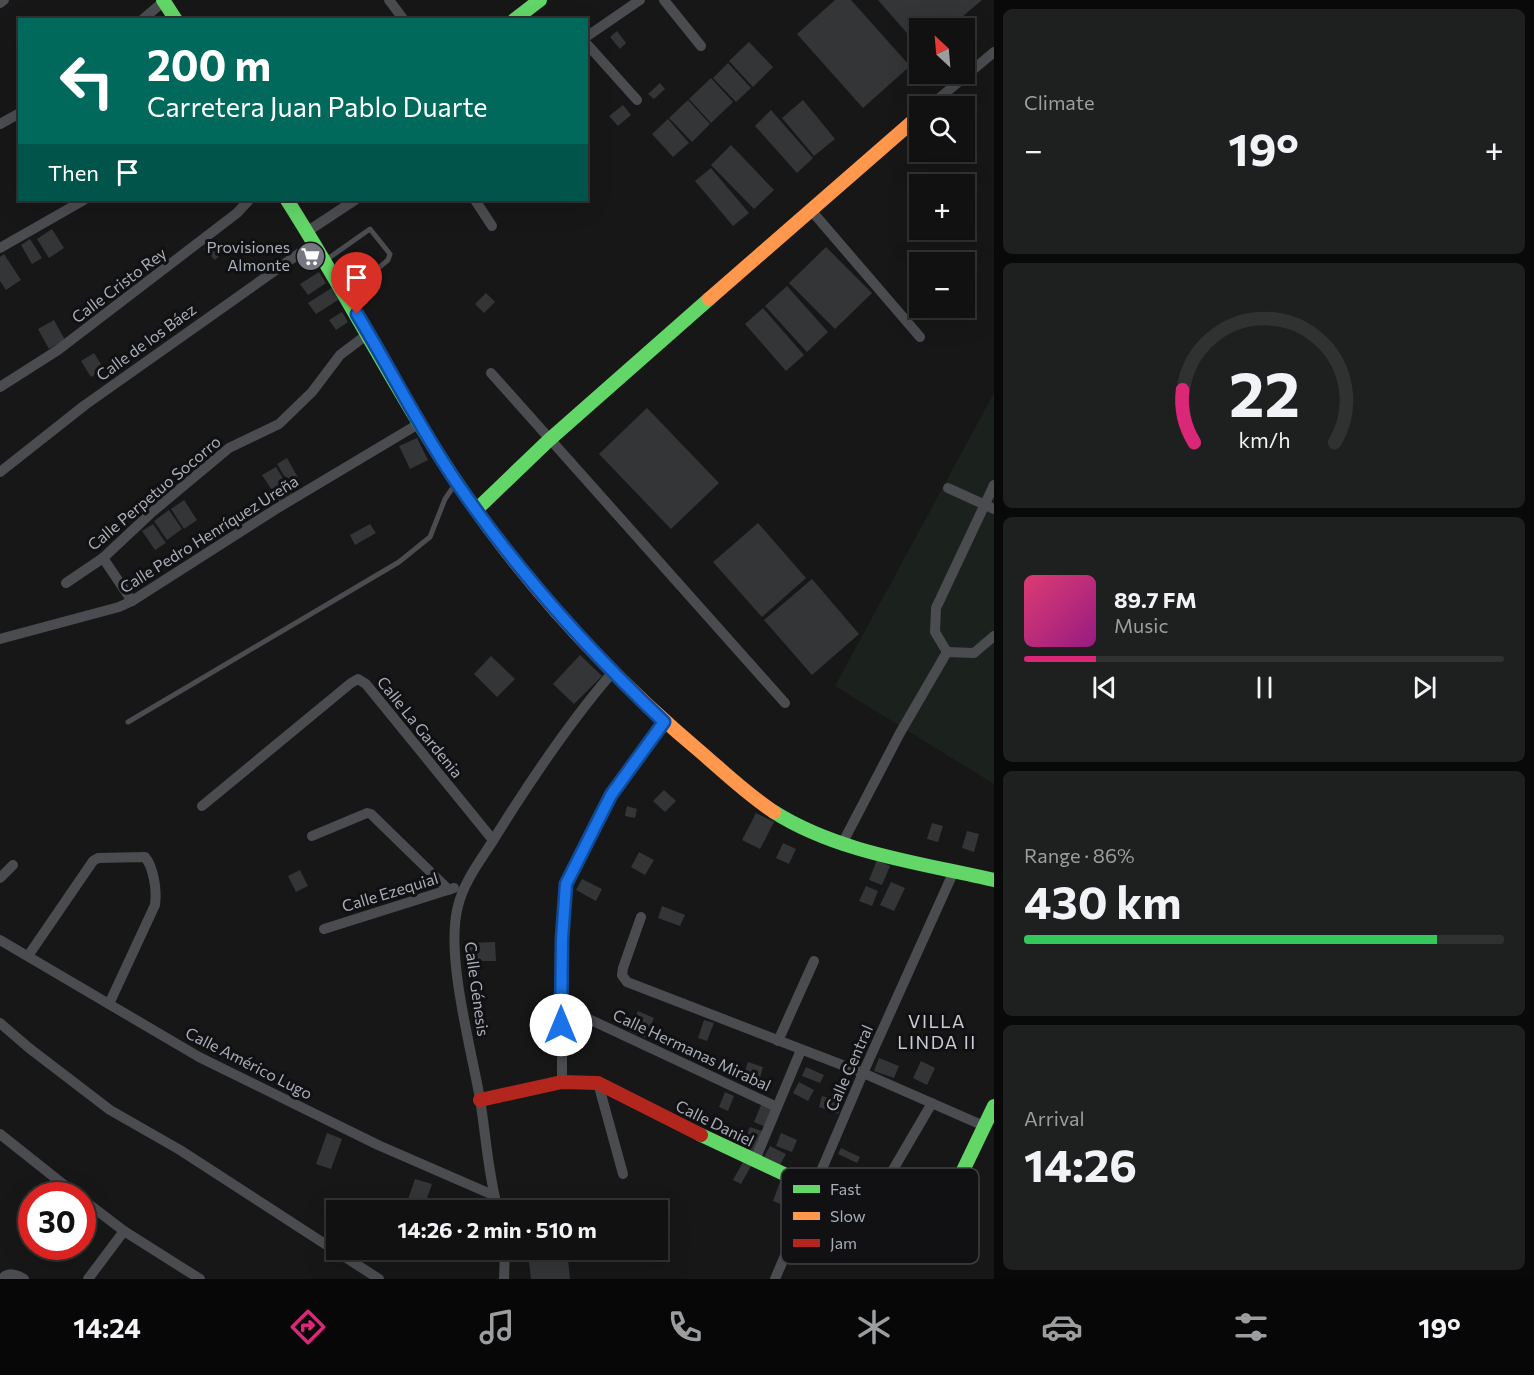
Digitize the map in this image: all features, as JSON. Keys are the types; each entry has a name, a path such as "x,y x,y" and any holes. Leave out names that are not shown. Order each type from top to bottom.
{"street":[{"path":"0,3 4,0"},
{"path":"389,0 402,18"},
{"path":"517,18 540,0"},
{"path":"588,36 640,0"},
{"path":"664,0 701,46"},
{"path":"144,18 164,1 175,18"},
{"path":"588,45 637,100"},
{"path":"942,96 994,52"},
{"path":"0,124 18,114"},
{"path":"476,510 549,440 810,209 909,125"},
{"path":"0,248 82,201"},
{"name":"Calle Cristo Rey","path":"0,387 58,350 135,293 237,213 248,201"},
{"path":"288,201 369,333 420,423 476,510 529,580 612,672 664,722 754,797 794,824 842,844 994,880"},
{"name":"Calle de los Báez","path":"0,472 85,405 311,237 354,201"},
{"path":"476,201 492,226"},
{"path":"810,209 920,337"},
{"name":"Calle Perpetuo Socorro","path":"66,584 103,558 229,448 279,424 312,392 340,355 369,333"},
{"path":"491,373 785,703"},
{"name":"Calle Pedro Henríquez Ureña","path":"0,639 119,607 132,601 276,509 420,423"},
{"path":"946,652 935,632 936,608 989,507 994,485"},
{"path":"948,488 989,507"},
{"path":"103,558 132,601"},
{"path":"946,652 974,653 994,636"},
{"path":"842,844 900,733 946,652"},
{"name":"Calle Génesis","path":"495,1200 480,1100 457,972 454,927 458,907 465,885 528,784 587,702 612,672"},
{"name":"Calle La Gardenia","path":"202,806 358,679 366,684 493,840"},
{"path":"562,1082 562,939 566,884 611,795 664,722"},
{"path":"312,836 367,813 370,814 449,890"},
{"path":"28,956 93,861 98,858 145,857 150,863 156,898 155,905 109,1004"},
{"path":"0,878 13,865"},
{"name":"Calle Central","path":"823,1168 954,871"},
{"name":"Calle Ezequial","path":"324,929 465,885"},
{"path":"641,917 623,968 622,975 627,982 863,1073 984,1126 994,1106"},
{"name":"Calle Américo Lugo","path":"0,940 199,1057 378,1145 493,1195"},
{"path":"778,1041 814,962"},
{"name":"Calle Hermanas Mirabal","path":"561,1006 777,1107"},
{"path":"0,1023 110,1110 180,1150 379,1279"},
{"path":"755,1161 801,1050"},
{"name":"Calle Daniel","path":"480,1100 562,1082 598,1083 781,1173"},
{"path":"598,1083 623,1174"},
{"path":"894,1168 932,1103"},
{"name":"Calle Daniel","path":"964,1168 984,1126"},
{"path":"1,1137 60,1182"},
{"path":"96,1210 124,1232 200,1279"},
{"path":"88,1279 124,1232"},
{"path":"504,1279 505,1260"},
{"name":"Calle Central","path":"775,1279 781,1264"},
{"path":"2,1279 8,1274 24,1279"}],"lane":[{"path":"326,261 370,229 390,254 388,261 345,295"},
{"path":"128,723 399,562 430,537 445,499 456,482"}],"shaded area":[{"path":"994,393 994,784 835,686"}],"building":[{"path":"835,0 851,0 909,67 863,108 797,34"},
{"path":"878,0 982,0 961,18 909,18 909,35"},
{"path":"617,31 626,43 620,49 610,37"},
{"path":"749,42 773,67 753,87 729,61"},
{"path":"728,63 751,88 736,102 713,78"},
{"path":"711,78 733,102 711,123 689,99"},
{"path":"660,83 665,89 654,99 648,94"},
{"path":"688,100 710,124 692,142 669,118"},
{"path":"803,100 835,139 814,156 782,118"},
{"path":"623,105 631,115 618,126 609,116"},
{"path":"771,110 813,158 797,173 755,126"},
{"path":"668,119 689,143 673,157 652,134"},
{"path":"731,145 774,190 754,209 711,165"},
{"path":"711,168 749,213 733,226 695,181"},
{"path":"52,229 64,248 49,258 37,239"},
{"path":"30,239 42,258 32,264 21,245"},
{"path":"212,241 223,252 215,260 204,249"},
{"path":"826,247 872,293 835,329 789,283"},
{"path":"4,254 21,280 6,290 0,281 0,257"},
{"path":"319,272 326,283 308,295 300,284"},
{"path":"787,286 828,332 807,352 765,306"},
{"path":"333,287 341,298 316,314 308,303"},
{"path":"486,293 495,302 484,313 475,304"},
{"path":"763,308 804,355 786,371 745,324"},
{"path":"342,312 348,322 336,330 329,320"},
{"path":"54,320 65,340 49,349 38,329"},
{"path":"94,353 104,369 91,377 81,361"},
{"path":"647,408 719,483 671,529 599,454"},
{"path":"417,438 428,460 410,469 399,446"},
{"path":"287,458 301,483 292,489 277,464"},
{"path":"276,467 292,493 279,501 262,475"},
{"path":"184,500 197,520 184,529 171,509"},
{"path":"169,510 182,529 167,540 154,521"},
{"path":"758,523 806,578 762,617 713,562"},
{"path":"153,524 166,543 155,550 142,531"},
{"path":"370,524 376,533 355,545 350,535"},
{"path":"812,579 859,634 812,675 764,620"},
{"path":"580,655 602,676 574,704 553,684"},
{"path":"491,656 515,679 497,697 474,674"},
{"path":"664,790 676,801 665,812 653,801"},
{"path":"627,806 637,809 635,818 625,816"},
{"path":"756,813 774,822 760,849 742,840"},
{"path":"932,823 943,826 938,842 927,839"},
{"path":"967,831 979,834 974,852 962,848"},
{"path":"783,843 796,849 789,864 776,858"},
{"path":"639,852 654,860 645,875 631,867"},
{"path":"877,860 890,866 882,885 869,880"},
{"path":"300,870 308,886 296,892 288,876"},
{"path":"582,879 602,889 596,901 576,890"},
{"path":"891,882 905,888 894,911 880,905"},
{"path":"866,886 878,891 872,906 859,901"},
{"path":"662,906 685,915 680,926 658,918"},
{"path":"495,942 496,961 468,961 468,943"},
{"path":"638,1011 654,1018 646,1038 629,1031"},
{"path":"704,1020 714,1023 707,1041 698,1038"},
{"path":"879,1058 899,1066 894,1078 874,1071"},
{"path":"921,1061 935,1068 927,1085 913,1078"},
{"path":"748,1062 763,1067 758,1085 742,1080"},
{"path":"806,1067 824,1075 820,1083 802,1076"},
{"path":"799,1082 814,1090 808,1101 793,1093"},
{"path":"725,1092 734,1096 728,1111 719,1107"},
{"path":"822,1096 842,1103 838,1114 819,1107"},
{"path":"761,1105 773,1110 766,1127 754,1122"},
{"path":"750,1127 762,1131 754,1154 741,1150"},
{"path":"327,1133 342,1139 331,1169 316,1164"},
{"path":"781,1133 797,1140 792,1152 776,1146"},
{"path":"770,1146 786,1154 780,1165 764,1157"},
{"path":"841,1148 860,1157 857,1163 838,1154"},
{"path":"743,1162 751,1166 741,1184 733,1180"},
{"path":"415,1179 432,1184 426,1200 408,1200"},
{"path":"781,1179 781,1204 773,1201"},
{"path":"568,1260 570,1279 531,1279 529,1262"}],"traffic: fast":[{"path":"163,0 175,18"},
{"path":"517,18 540,0"},
{"path":"288,201 409,407 461,489 489,528"},
{"path":"476,510 549,440 709,299"},
{"path":"774,812 826,838 853,847 909,862 994,880"},
{"path":"964,1168 994,1106"},
{"path":"701,1135 781,1173"}],"traffic: slow":[{"path":"709,299 909,125"},
{"path":"489,528 537,589 616,675 729,777 774,812"}],"traffic: jam":[{"path":"480,1100 562,1082 598,1083 701,1135"}],"place":[{"name":"Provisiones Almonte","path":"311,256"}],"district":[{"name":"VILLA LINDA II","path":"937,1032"}],"route":[{"path":"357,314 420,423 476,510 529,580 612,672 664,722 611,795 566,884 562,939 561,1025"}]}
